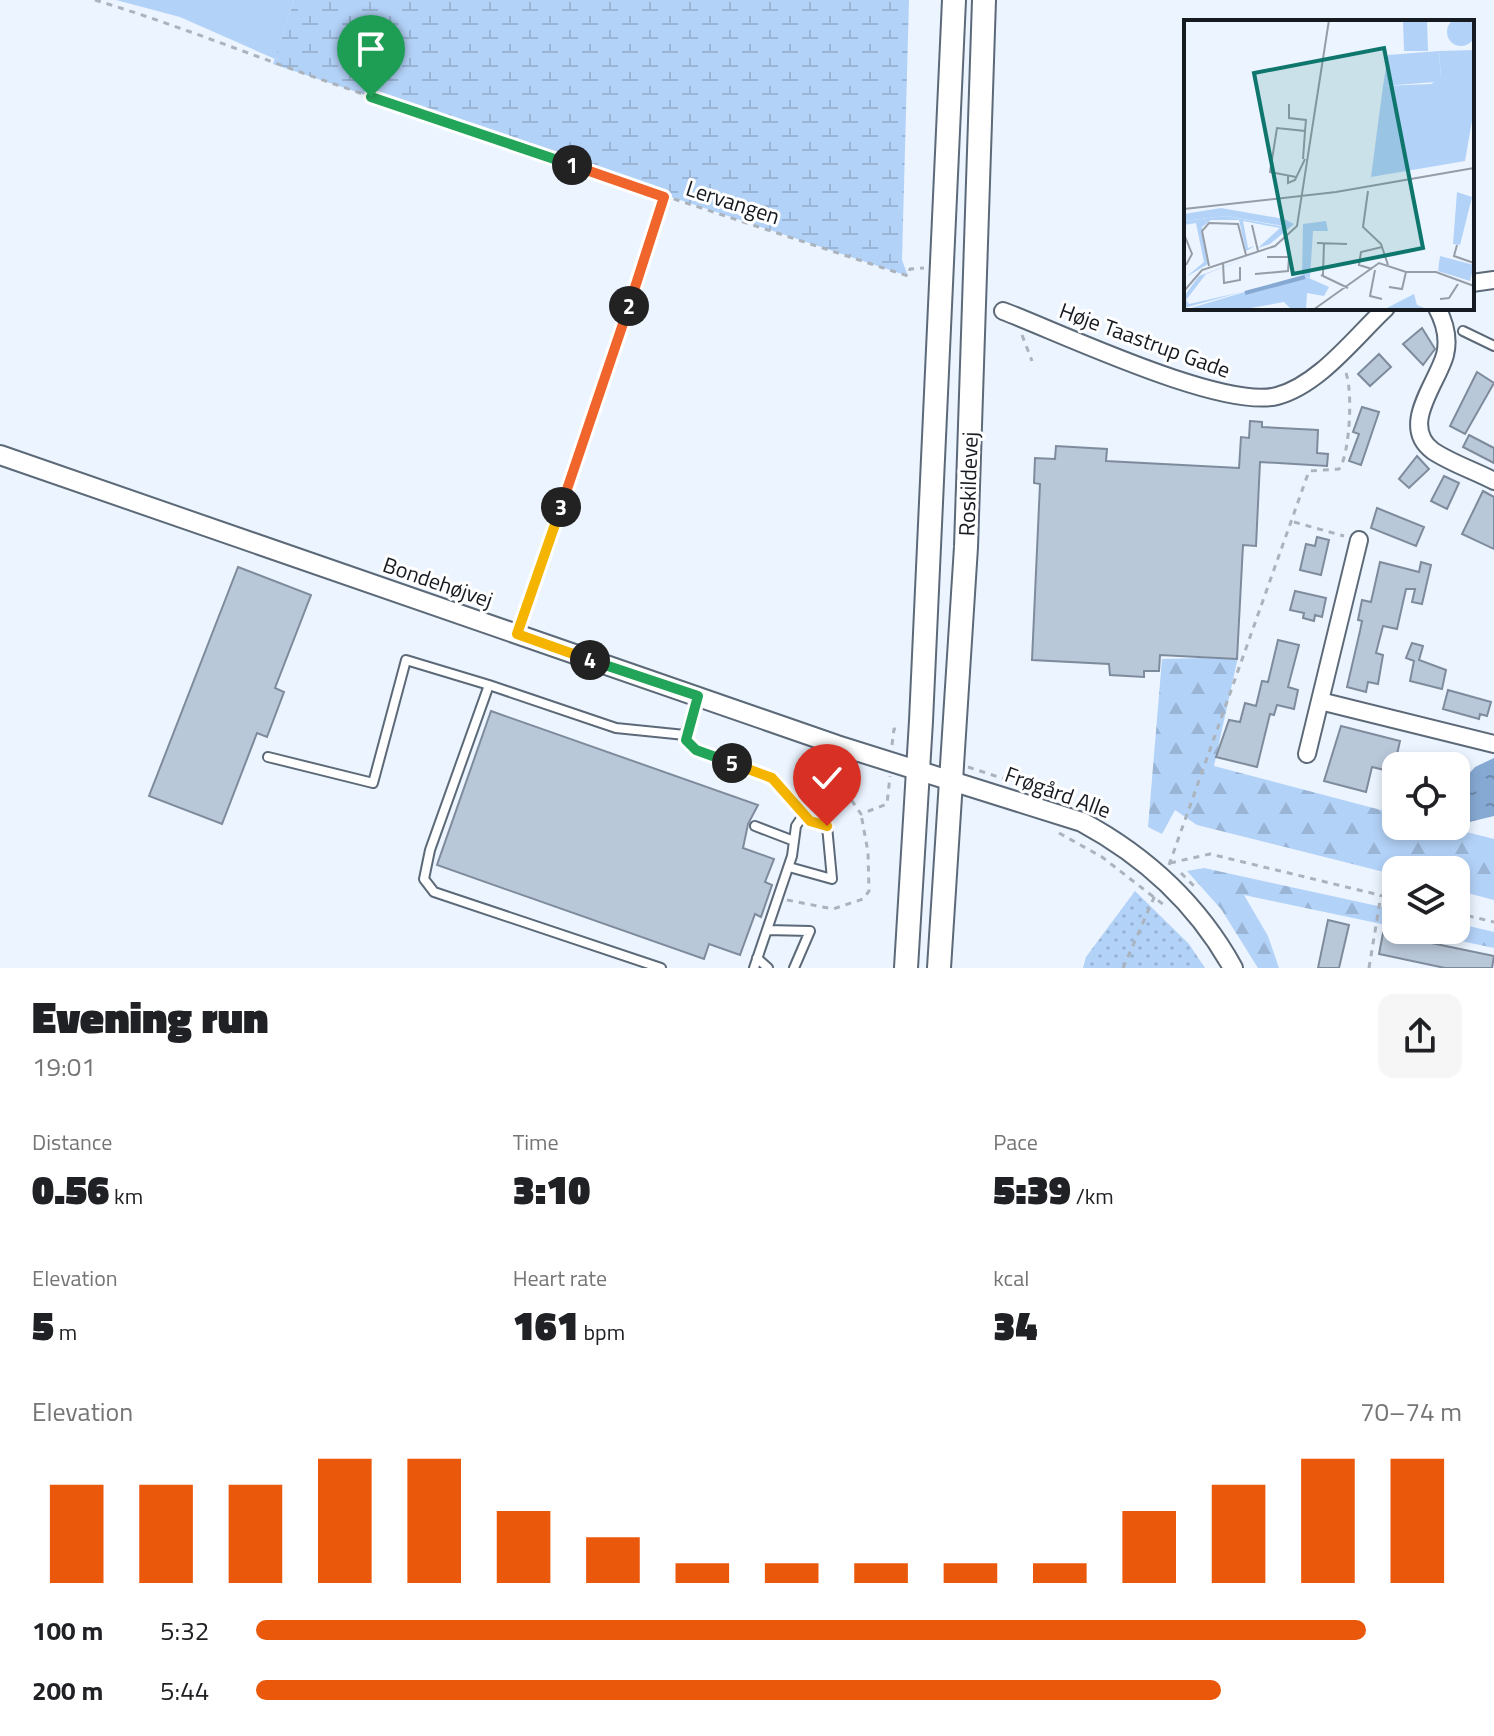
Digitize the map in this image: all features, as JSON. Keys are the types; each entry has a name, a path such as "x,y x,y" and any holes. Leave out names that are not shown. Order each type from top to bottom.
{"main road":[{"name":"Roskildevej","path":"906,968 954,0"},
{"name":"Roskildevej","path":"939,968 953,781 976,298 984,0"}],"street":[{"path":"1474,283 1494,280"},
{"name":"Høje Taastrup Gade","path":"1010,314 1200,387 1242,397 1277,396 1295,388 1384,310"},
{"path":"1438,310 1446,326 1445,355 1419,415 1419,428 1432,450 1494,481"},
{"name":"Bondehøjvej","path":"0,455 953,781"},
{"path":"1307,754 1359,540"},
{"path":"1320,701 1494,744"},
{"name":"Frøgård Alle","path":"953,781 1082,822 1166,871 1233,968"}],"lane":[{"path":"1463,331 1494,346"},
{"path":"268,757 373,783 406,660 616,728 685,735 696,750 772,778 804,814 816,823 827,826 832,879 789,867"},
{"path":"489,685 430,850 424,879 434,892 661,968"},
{"path":"685,735 698,696"},
{"path":"754,968 789,867 796,826 804,814"},
{"path":"755,826 794,841"},
{"path":"767,930 810,931 794,968"},
{"path":"757,958 768,968"}],"path":[{"name":"Lervangen","path":"95,0 203,34 273,64 664,197 908,276 910,269 924,268"},
{"path":"517,634 664,197"},
{"path":"1010,314 1032,361"},
{"path":"1123,968 1166,871 1294,522 1309,471 1339,469 1345,458 1349,376 1334,356"},
{"path":"1294,522 1359,540"},
{"path":"816,823 830,790 850,798 861,814 887,804 889,785"},
{"path":"1055,830 1102,857 1165,906"},
{"path":"1166,871 1210,854 1381,895 1369,968"},
{"path":"1470,916 1494,922"}],"green space":[{"path":"116,0 294,0 275,59 180,17"},
{"path":"294,0 909,0 902,260 908,276 273,64"},
{"path":"1238,657 1214,766 1382,810 1382,840 1470,840 1470,833 1494,839 1494,900 1470,894 1470,856 1382,856 1382,871 1197,825 1175,810 1162,834 1148,827 1162,659"},
{"path":"1204,868 1382,907 1382,924 1244,895 1268,936 1279,968 1258,968 1221,909 1187,871"},
{"path":"1135,891 1189,944 1205,968 1083,968 1086,957"},
{"path":"1470,926 1494,932 1494,948 1470,943"}],"water":[{"path":"1494,758 1494,816 1470,822 1470,773"}],"building":[{"path":"1422,328 1435,349 1423,365 1403,344"},
{"path":"1379,354 1391,367 1370,386 1358,374"},
{"path":"1477,372 1494,383 1465,434 1450,426"},
{"path":"1362,407 1379,412 1361,465 1349,461 1359,434 1353,432"},
{"path":"1250,421 1262,422 1262,427 1318,430 1317,453 1328,454 1327,466 1260,462 1256,546 1243,545 1237,659 1160,655 1159,671 1144,671 1144,677 1110,675 1109,664 1032,660 1040,484 1034,483 1035,458 1055,459 1056,446 1107,449 1106,461 1239,468 1241,437 1249,438"},
{"path":"1469,435 1494,448 1494,463 1463,447"},
{"path":"1417,456 1429,469 1409,488 1399,479"},
{"path":"1444,476 1459,483 1447,509 1431,501"},
{"path":"1483,491 1494,497 1494,549 1462,534"},
{"path":"1377,508 1424,527 1416,546 1371,528"},
{"path":"1317,537 1329,540 1321,575 1300,570 1306,544 1315,546"},
{"path":"1380,562 1419,572 1421,562 1431,565 1422,604 1412,602 1415,589 1406,589 1397,629 1383,626 1376,653 1383,655 1378,684 1368,682 1366,692 1347,687 1362,621 1358,620 1362,600 1371,602"},
{"path":"238,567 311,595 275,688 284,692 267,737 257,733 222,824 149,796"},
{"path":"1295,591 1326,598 1322,617 1315,615 1314,621 1303,618 1304,613 1290,610"},
{"path":"1278,640 1299,645 1288,687 1298,690 1294,709 1277,705 1274,715 1270,714 1257,767 1216,757 1229,720 1240,722 1245,703 1256,706 1262,681 1268,682"},
{"path":"1412,643 1423,646 1419,660 1446,670 1442,689 1410,681 1414,661 1406,658"},
{"path":"1448,690 1491,702 1487,716 1480,714 1479,719 1443,709"},
{"path":"491,711 758,805 748,824 743,848 774,859 765,882 772,885 761,917 755,914 740,955 709,944 704,959 437,865"},
{"path":"1341,726 1400,741 1398,752 1382,752 1382,769 1372,767 1366,792 1324,781"},
{"path":"1328,920 1349,925 1339,968 1318,968"},
{"path":"1382,938 1382,944 1436,944 1494,956 1492,968 1445,968 1379,954"}],"route":[{"path":"371,97 664,197 536,586 517,634 698,696 686,730 688,744 696,750 772,778 810,821 827,826"}]}
